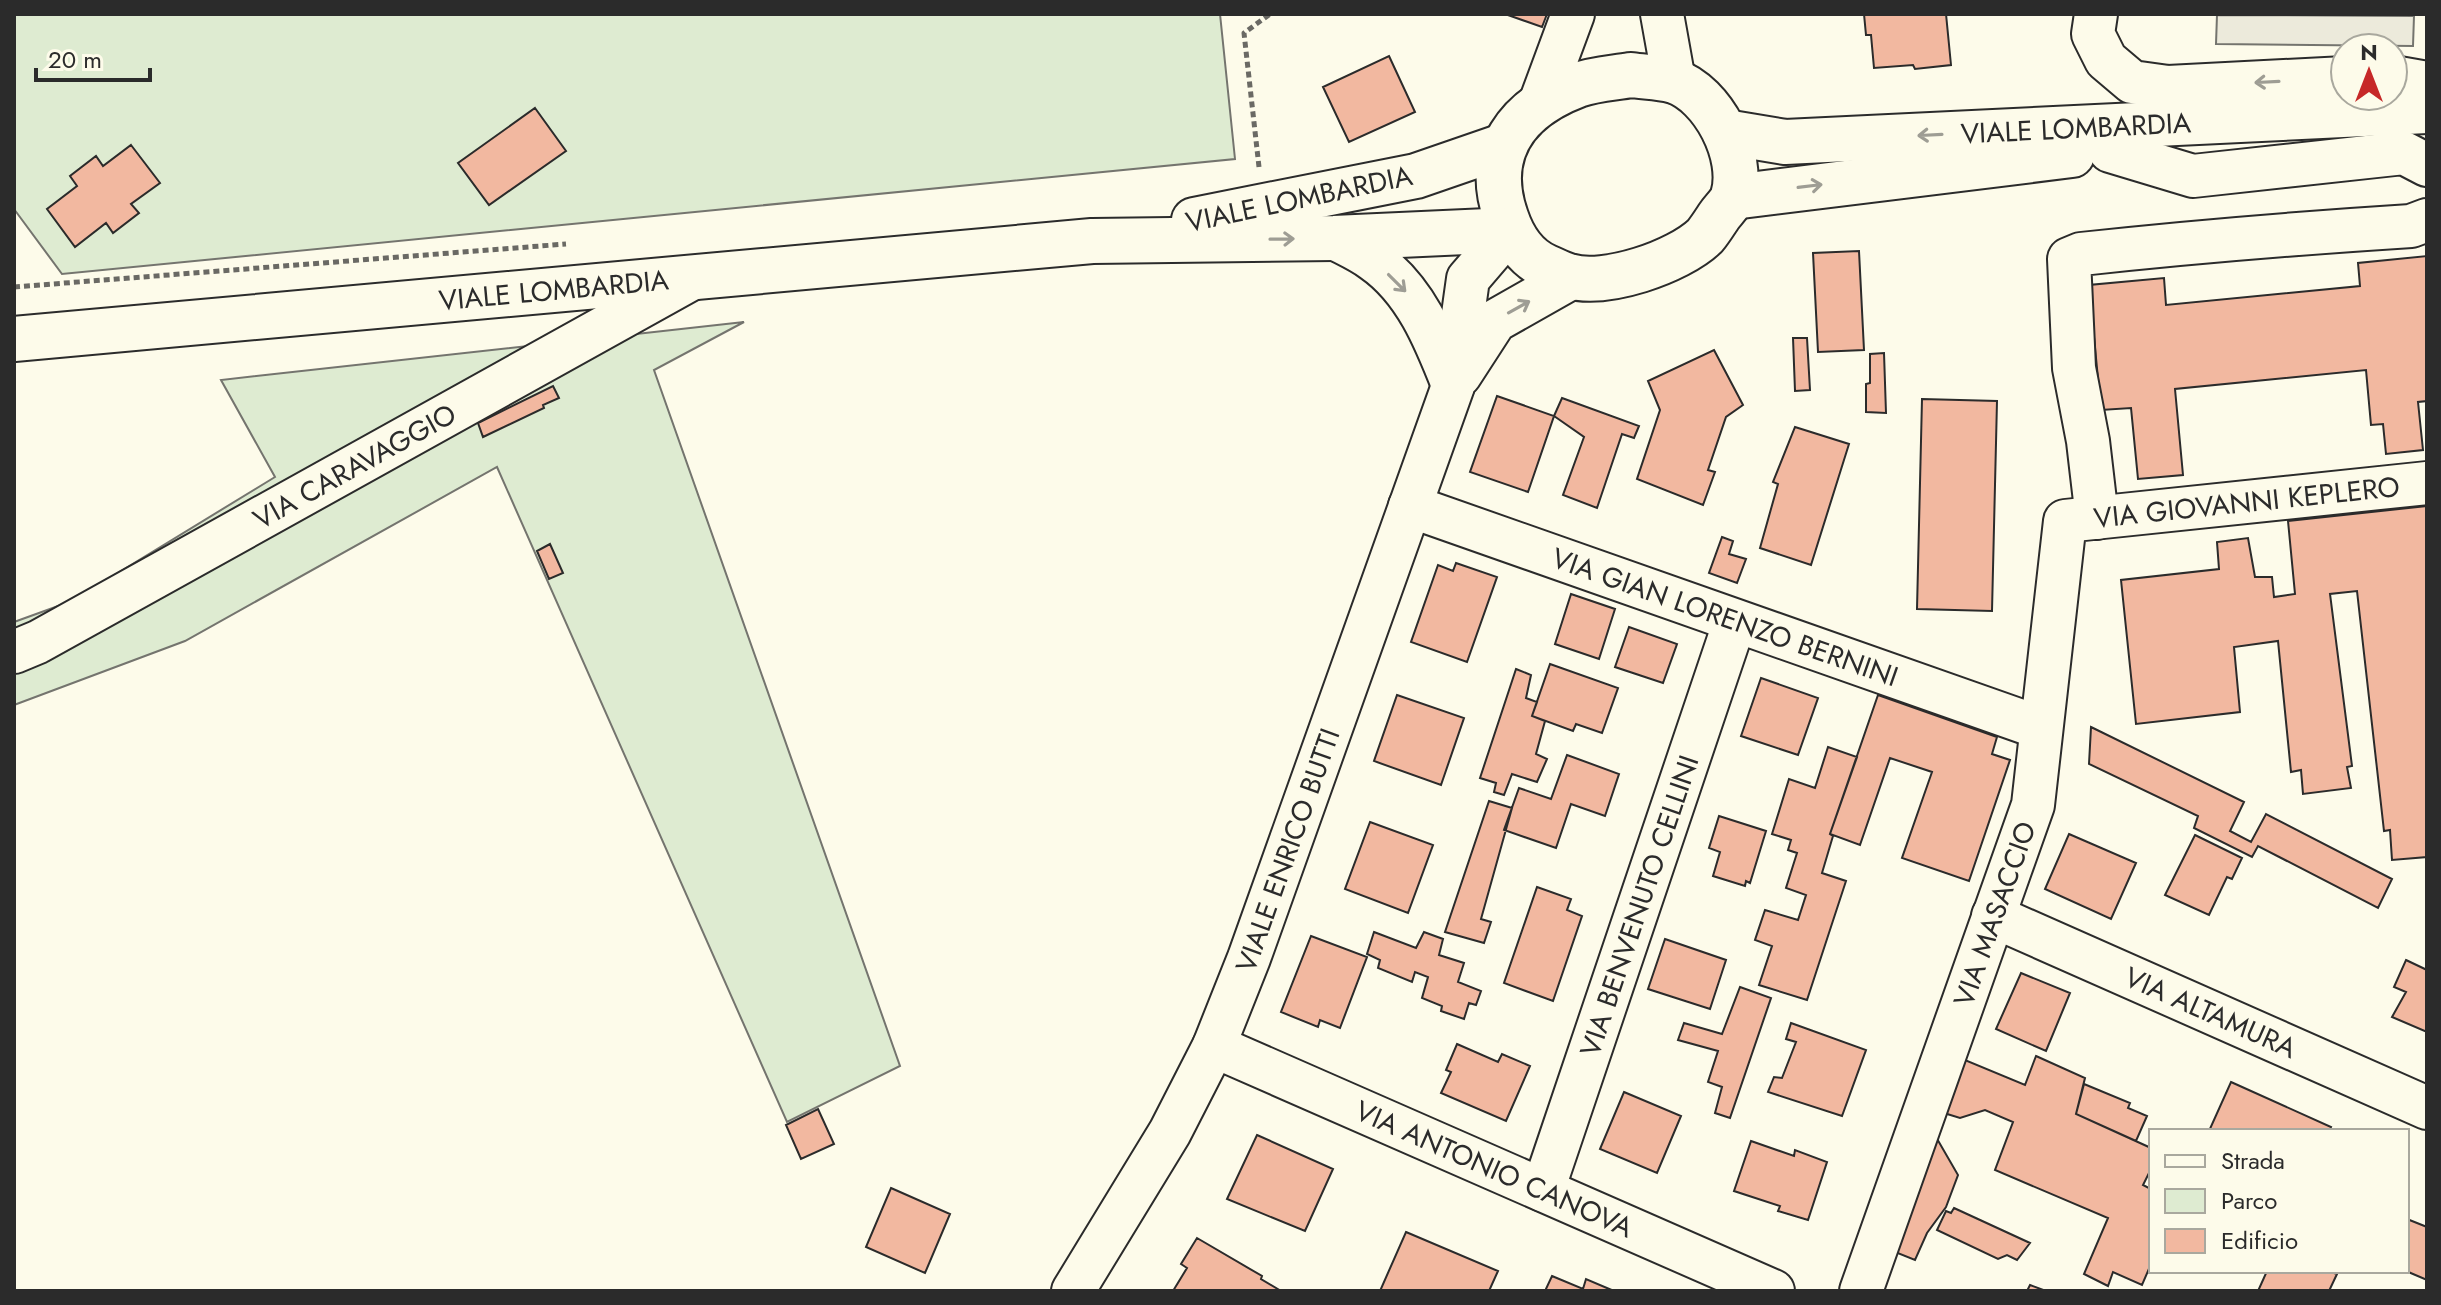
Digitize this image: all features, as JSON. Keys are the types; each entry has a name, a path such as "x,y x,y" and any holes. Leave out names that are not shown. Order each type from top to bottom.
{"main road":[{"path":"1631,75 1674,81 1704,99 1725,132 1734,164 1733,197 1704,236 1655,267 1611,277 1571,278 1532,260 1510,230 1501,202 1498,175 1503,146 1519,124 1539,106 1579,85 1631,75"},
{"name":"VIALE LOMBARDIA","path":"1725,132 1785,142 2427,112"},
{"name":"VIALE LOMBARDIA","path":"1733,197 2427,112"},
{"name":"VIALE LOMBARDIA","path":"1092,241 1416,176 1503,146"},
{"name":"VIALE LOMBARDIA","path":"14,339 1092,241 1334,238 1510,230"}],"street":[{"path":"1539,106 1573,14"},
{"path":"1662,14 1674,81"},
{"path":"2096,14 2093,34 2106,60 2132,82 2168,87 2329,79"},
{"path":"2110,151 2193,176 2404,153 2427,165"},
{"name":"VIA MASACCIO","path":"1861,1291 2033,805 2041,728 2081,519 2088,441 2074,368 2069,259 2081,254 2169,244 2411,226 2427,220"},
{"path":"1453,386 1468,279 1510,230"},
{"path":"1334,238 1374,260 1409,295 1436,340 1453,386"},
{"name":"VIA CARAVAGGIO","path":"14,652 52,634 693,278"},
{"path":"1453,386 1495,321 1571,278"},
{"name":"VIALE ENRICO BUTTI","path":"1073,1291 1170,1132 1214,1046 1249,958 1453,386"},
{"name":"VIA GIOVANNI KEPLERO","path":"2081,519 2427,483"},
{"name":"VIA GIAN LORENZO BERNINI","path":"1410,506 2041,728"},
{"name":"VIA BENVENUTO CELLINI","path":"1543,1190 1735,621"},
{"name":"VIA ALTAMURA","path":"1993,916 2427,1108"},
{"name":"VIA ANTONIO CANOVA","path":"1214,1046 1543,1190 1724,1281 1773,1291"}],"path":[{"path":"1260,172 1244,33 1270,14"},
{"path":"14,287 573,243"}],"green space":[{"path":"14,14 1220,14 1235,159 62,274 14,209"},
{"path":"744,322 654,370 900,1066 787,1122 497,467 185,641 14,705 14,622 72,601 275,477 221,380"}],"shaded area":[{"path":"2217,15 2414,16 2413,46 2409,46 2409,32 2329,32 2329,45 2216,44"}],"building":[{"path":"1505,14 1547,14 1542,27"},
{"path":"1864,14 1946,14 1951,65 1915,69 1913,65 1874,68 1871,35 1866,35"},
{"path":"1389,56 1415,112 1349,142 1323,87"},
{"path":"535,108 566,151 489,205 458,163"},
{"path":"131,145 160,183 131,204 139,213 113,233 106,223 75,247 47,209 77,186 70,176 96,156 103,166"},
{"path":"1859,251 1864,350 1818,352 1813,253"},
{"path":"2427,256 2427,401 2418,402 2423,450 2386,454 2383,424 2371,425 2366,370 2175,389 2183,475 2138,479 2131,408 2101,410 2089,285 2164,278 2166,305 2360,286 2358,263"},
{"path":"1793,338 1807,338 1810,390 1795,391"},
{"path":"1714,350 1743,405 1726,417 1708,470 1715,472 1703,505 1637,479 1660,410 1648,381"},
{"path":"1884,353 1886,413 1866,412 1870,354"},
{"path":"553,386 559,398 483,437 478,423"},
{"path":"1497,396 1554,416 1528,492 1470,472"},
{"path":"1562,398 1639,426 1634,438 1622,434 1597,508 1563,495 1584,437 1554,416"},
{"path":"1922,399 1997,401 1992,611 1917,609"},
{"path":"1795,427 1849,444 1811,565 1760,548 1778,484 1773,482"},
{"path":"2427,506 2427,857 2392,860 2390,830 2384,831 2357,591 2330,594 2352,766 2347,767 2351,788 2303,794 2301,770 2291,772 2278,641 2234,647 2240,712 2136,724 2121,580 2219,569 2217,542 2248,538 2255,577 2272,577 2274,597 2295,594 2288,521"},
{"path":"1722,537 1733,541 1729,554 1746,559 1737,583 1709,573"},
{"path":"550,544 563,573 549,579 537,551"},
{"path":"1456,563 1497,577 1467,662 1411,642 1438,565 1453,571"},
{"path":"1571,594 1615,609 1599,659 1555,644"},
{"path":"1629,627 1677,644 1663,683 1615,667"},
{"path":"1550,664 1618,688 1602,733 1576,724 1573,731 1532,716"},
{"path":"1516,669 1531,675 1526,698 1537,702 1532,716 1545,721 1536,754 1547,759 1537,782 1512,774 1504,795 1494,792 1496,783 1480,778"},
{"path":"1761,678 1818,698 1798,755 1741,736"},
{"path":"1397,695 1464,718 1441,785 1374,761"},
{"path":"1878,695 1997,737 1992,754 2010,760 1969,881 1902,858 1932,772 1890,758 1860,845 1830,834"},
{"path":"2091,727 2244,802 2230,831 2251,842 2266,814 2392,879 2378,908 2258,846 2252,857 2194,828 2198,816 2089,764"},
{"path":"1828,747 1857,757 1830,834 1833,836 1822,873 1846,881 1807,1000 1759,985 1772,946 1755,940 1765,910 1798,920 1806,895 1786,888 1797,853 1788,850 1791,840 1772,834 1789,779 1815,788"},
{"path":"1567,755 1619,774 1605,816 1571,804 1556,848 1504,830 1519,788 1551,799"},
{"path":"1489,801 1512,808 1481,919 1491,922 1484,943 1445,932"},
{"path":"1719,816 1766,831 1750,883 1746,881 1745,886 1713,876 1720,852 1709,848"},
{"path":"1370,822 1433,845 1408,913 1345,889"},
{"path":"2069,834 2136,863 2111,919 2045,889"},
{"path":"2195,835 2242,858 2232,879 2227,877 2209,915 2165,895"},
{"path":"1537,887 1571,899 1567,910 1582,916 1553,1001 1504,983"},
{"path":"1374,932 1416,948 1424,932 1443,939 1439,955 1464,963 1458,982 1481,991 1476,1005 1469,1003 1464,1019 1441,1011 1442,1006 1422,998 1428,977 1415,972 1412,982 1378,968 1380,960 1367,954"},
{"path":"1311,936 1367,957 1340,1028 1320,1020 1318,1027 1281,1012"},
{"path":"1665,939 1726,960 1710,1009 1648,989"},
{"path":"2406,960 2427,970 2427,1032 2392,1017 2406,992 2394,987"},
{"path":"2021,973 2070,993 2046,1051 1996,1029"},
{"path":"1740,987 1771,998 1730,1118 1715,1113 1722,1087 1708,1082 1718,1051 1678,1040 1684,1023 1722,1034"},
{"path":"1791,1023 1866,1050 1842,1116 1768,1092 1774,1077 1782,1078 1796,1042 1786,1039"},
{"path":"1457,1044 1498,1062 1502,1054 1530,1066 1506,1121 1441,1093 1451,1072 1446,1070"},
{"path":"2036,1056 2085,1078 2076,1114 2149,1147 2149,1173 2143,1185 2149,1188 2149,1269 2142,1285 2113,1272 2108,1286 2084,1274 2108,1218 1995,1170 2013,1122 1985,1110 1960,1118 1944,1113 1965,1060 2025,1085"},
{"path":"2231,1082 2331,1127 2330,1129 2210,1129"},
{"path":"2084,1084 2130,1103 2128,1108 2147,1116 2136,1141 2076,1114"},
{"path":"1624,1092 1681,1116 1657,1173 1600,1149"},
{"path":"818,1109 834,1144 801,1159 786,1125"},
{"path":"1257,1135 1333,1169 1305,1231 1227,1199"},
{"path":"1936,1137 1958,1175 1946,1207 1927,1233 1915,1260 1895,1252"},
{"path":"1751,1141 1794,1156 1795,1150 1827,1162 1808,1220 1778,1211 1780,1206 1734,1191"},
{"path":"891,1188 950,1214 925,1273 866,1247"},
{"path":"1954,1208 2030,1243 2017,1260 2007,1255 1998,1259 1937,1230 1946,1211 1951,1213"},
{"path":"2409,1220 2427,1227 2427,1280 2409,1272"},
{"path":"1406,1232 1498,1271 1489,1291 1380,1291"},
{"path":"1197,1238 1262,1276 1261,1279 1281,1291 1173,1291 1187,1268 1181,1264"},
{"path":"2266,1273 2337,1274 2329,1291 2258,1291"},
{"path":"1552,1276 1583,1289 1586,1279 1614,1291 1545,1291"},
{"path":"2030,1285 2046,1291 2027,1291"}]}
